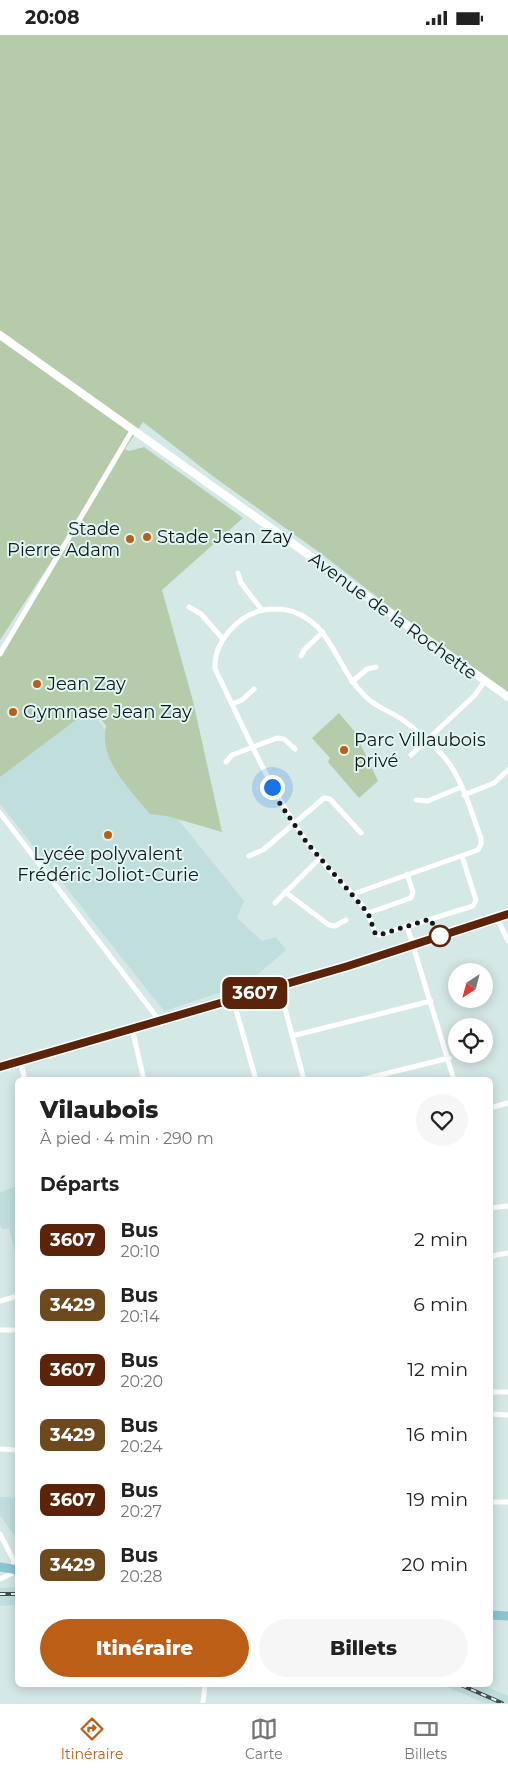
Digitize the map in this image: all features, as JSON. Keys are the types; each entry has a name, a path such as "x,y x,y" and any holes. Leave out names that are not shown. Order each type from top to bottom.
{"main road":[{"name":"Avenue de la Rochette","path":"0,335 508,697"},
{"path":"0,1067 279,986 508,914"},
{"path":"0,1567 15,1569"},
{"path":"493,1615 508,1616"}],"street":[{"path":"0,654 133,429"},
{"path":"238,573 241,583 262,610"},
{"path":"189,607 201,614 222,638"},
{"path":"353,894 478,850 482,841 454,770 445,758 402,720 366,698 352,682 318,625 300,613 282,609 262,610 222,638 214,657 215,669 254,746 279,802 319,859 353,894 368,913 375,933 379,935 473,906 476,900 462,856"},
{"path":"301,656 305,649 323,632"},
{"path":"352,682 367,669 376,667"},
{"path":"412,755 474,696 485,681"},
{"path":"232,704 242,700 254,689"},
{"path":"226,762 232,755 282,738 295,749"},
{"path":"464,795 494,783 508,770"},
{"path":"416,800 428,801 461,787"},
{"path":"249,856 263,850 327,798 361,833"},
{"path":"0,813 159,1020"},
{"path":"275,903 319,859"},
{"path":"368,913 412,898 413,892 407,874"},
{"path":"285,892 329,925 335,926 346,920"},
{"path":"497,918 508,941"},
{"path":"407,926 448,1055"},
{"path":"279,986 303,1077"},
{"path":"234,999 255,1077"},
{"path":"292,1036 431,1001"},
{"path":"132,1028 143,1077"},
{"path":"372,1077 448,1058"},
{"path":"20,1061 24,1077"},
{"path":"450,1063 453,1077"},
{"path":"493,1107 508,1103"},
{"path":"493,1208 508,1206"},
{"path":"493,1256 508,1253"},
{"path":"0,1301 15,1297"},
{"path":"0,1330 15,1330"},
{"path":"493,1392 508,1392"},
{"path":"493,1414 508,1415"},
{"path":"0,1449 15,1449"},
{"path":"493,1502 508,1502"},
{"path":"0,1535 12,1554 15,1565"},
{"path":"0,1579 9,1577 15,1570"},
{"path":"203,1703 205,1687"}],"shaded area":[{"name":"Lycée polyvalent Frédéric Joliot-Curie","path":"88,708 244,901 237,918 262,941 276,937 286,950 248,983 164,1011 0,804 0,774"},
{"path":"15,1187 15,1252 9,1228 2,1229 0,1225 0,1192"},
{"path":"0,1497 15,1498 15,1537 0,1515"},
{"path":"15,1587 15,1605 0,1606 0,1588"},
{"path":"448,1687 487,1687 508,1696 508,1703 484,1703"}],"green space":[{"path":"0,35 508,35 508,698 323,555 214,477 143,422 125,449 129,451 144,447 243,518 162,590 193,701 222,832 167,816 150,814 125,784 112,763 105,739 106,726 93,707 0,777 0,657 119,458 0,640"},
{"name":"Parc Villaubois privé","path":"339,713 361,739 360,743 378,781 359,798 328,762 330,758 312,738"}],"railway":[{"path":"0,1594 15,1594"},
{"path":"466,1687 502,1703"}],"bus line":[{"name":"3607","path":"0,1067 348,966 508,914"}],"place":[{"name":"Stade Jean Zay","path":"147,537"},
{"name":"Stade Pierre Adam","path":"130,539"},
{"name":"Jean Zay","path":"37,684"},
{"name":"Gymnase Jean Zay","path":"13,712"},
{"name":"Parc Villaubois privé","path":"344,750"},
{"name":"Lycée polyvalent Frédéric Joliot-Curie","path":"108,835"}],"route":[{"path":"272,787 279,802 319,859 353,894 368,913 375,933 379,935 430,919 440,936"}]}
